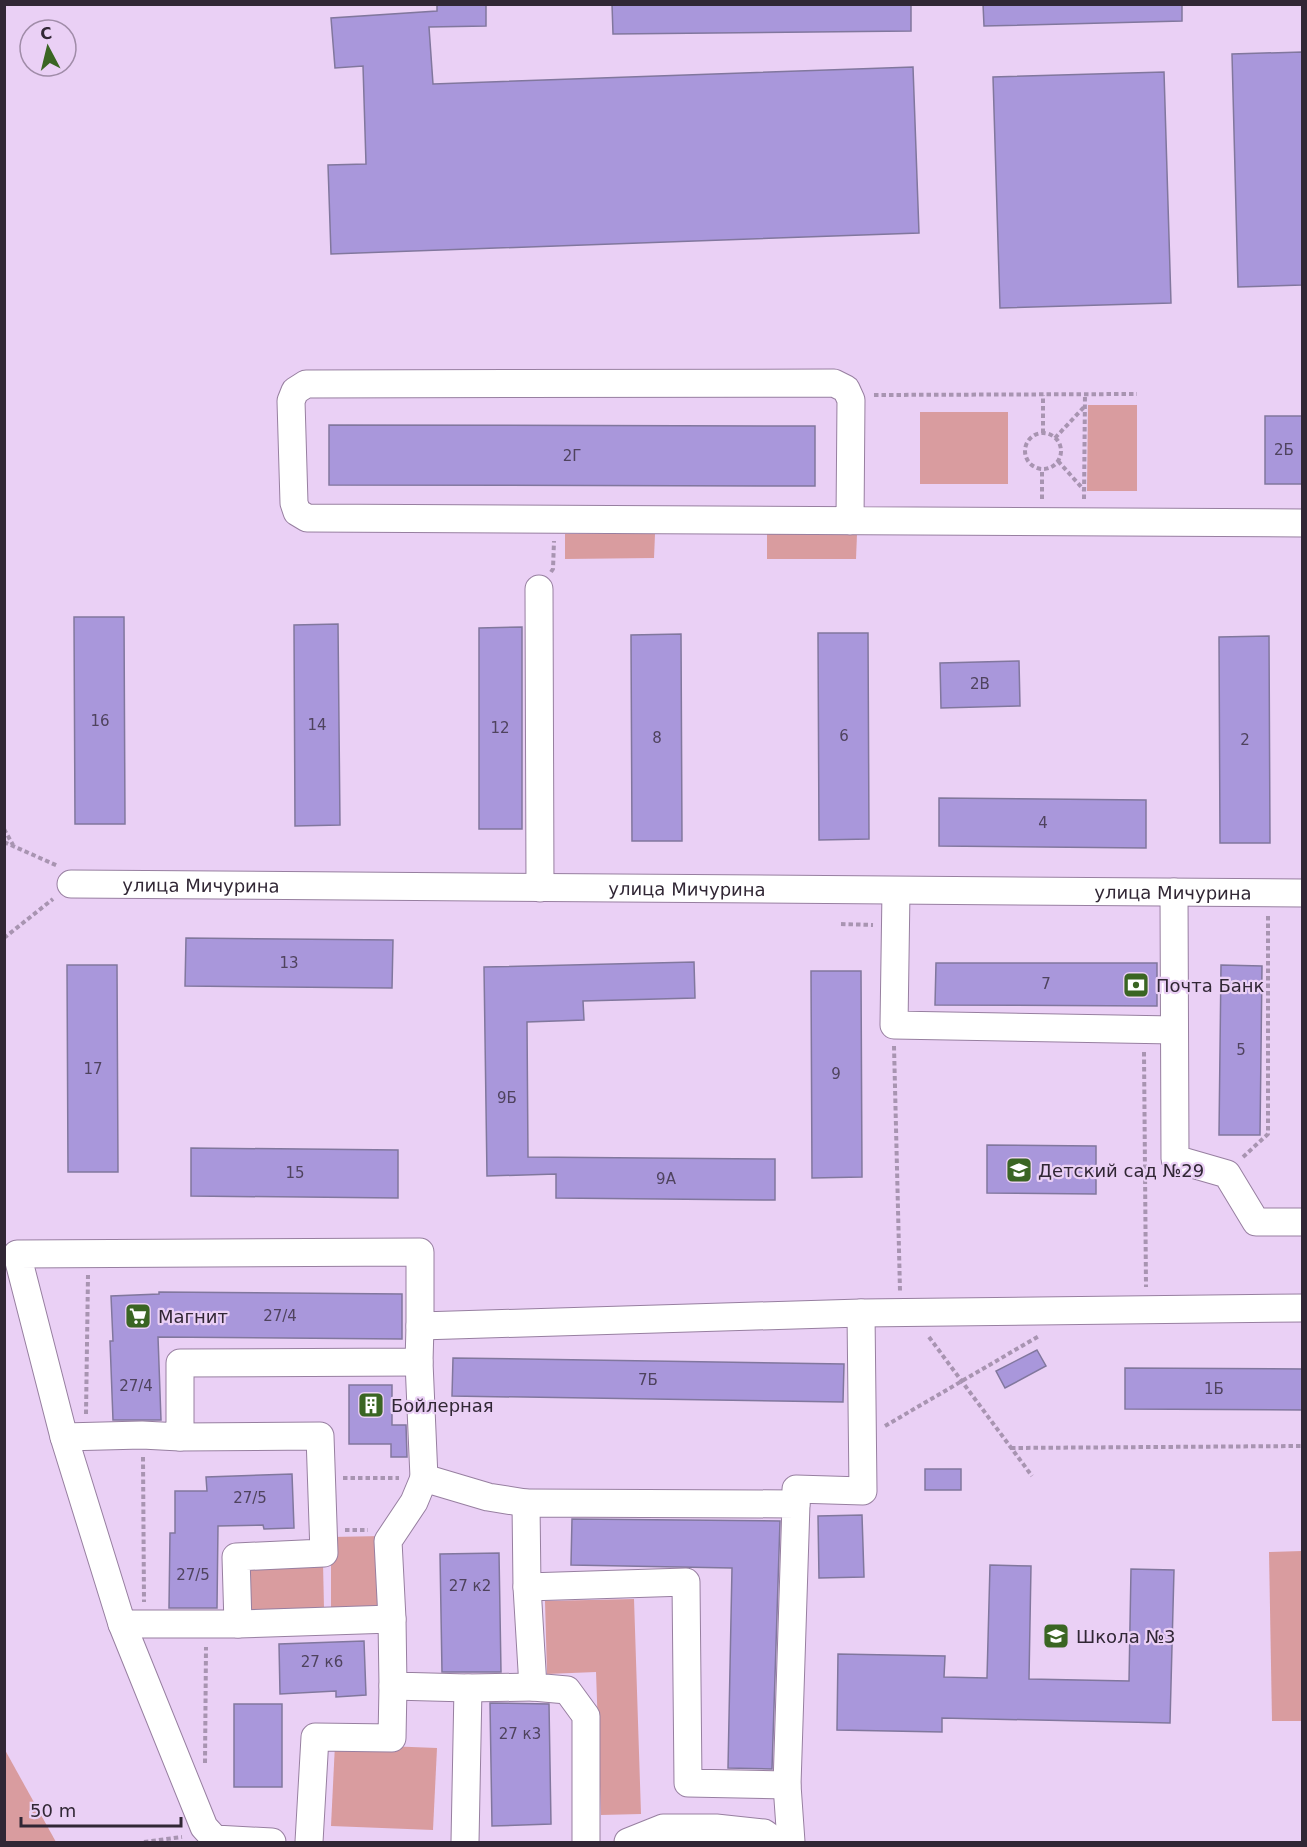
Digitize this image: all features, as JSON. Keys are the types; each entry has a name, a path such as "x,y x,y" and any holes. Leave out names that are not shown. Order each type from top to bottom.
{"street":[{"path":"850,521 851,400 846,389 834,383 306,384 295,391 291,401 294,503 297,512 308,518 850,521 1302,523"},
{"path":"540,888 546,579"},
{"name":"улица Мичурина","path":"71,884 1302,893"},
{"path":"896,891 894,1025 1174,1030"},
{"path":"1174,892 1175,1159 1227,1174 1256,1222 1302,1222"},
{"path":"272,1842 216,1841 204,1827 133,1624 17,1254 420,1252 419,1362 424,1478 414,1502 388,1541 392,1619 392,1738 315,1737 309,1842"},
{"path":"420,1326 861,1313 1302,1308"},
{"path":"790,1842 787,1785 796,1489 863,1491 861,1313"},
{"path":"180,1437 180,1363 419,1362"},
{"path":"75,1436 320,1436 324,1553 236,1557 238,1624"},
{"path":"424,1478 488,1497 526,1503 796,1504"},
{"path":"526,1503 527,1587 533,1687"},
{"path":"527,1587 686,1582 688,1783 787,1785"},
{"path":"133,1624 238,1624 392,1619"},
{"path":"393,1686 533,1687 567,1690 586,1716 586,1842"},
{"path":"465,1842 468,1688"},
{"path":"628,1842 663,1828 716,1828 764,1833 777,1842"}],"path":[{"path":"1042,433 1043,394"},
{"path":"1084,504 1085,394"},
{"path":"849,396 1137,394"},
{"path":"1055,438 1084,407"},
{"path":"1042,433 1055,438 1061,450 1058,461 1050,468 1042,470 1029,464 1024,451 1030,438 1042,433"},
{"path":"1058,461 1084,490"},
{"path":"1042,470 1042,504"},
{"path":"546,579 554,555"},
{"path":"4,829 13,845"},
{"path":"4,842 59,866 71,884 4,938"},
{"path":"1227,1174 1268,1134 1269,893"},
{"path":"841,924 896,926"},
{"path":"894,1025 900,1292"},
{"path":"1144,1030 1146,1310"},
{"path":"75,1436 88,1253"},
{"path":"927,1334 1032,1476"},
{"path":"862,1439 1043,1334"},
{"path":"133,1624 142,1435"},
{"path":"1011,1448 1302,1446"},
{"path":"322,1478 424,1478"},
{"path":"324,1530 396,1530"}],"shaded area":[{"path":"1088,405 1137,405 1137,491 1087,491"},
{"path":"920,412 1008,412 1008,484 920,484"},
{"path":"565,534 655,534 654,558 565,559"},
{"path":"767,534 857,534 856,559 767,559"},
{"path":"383,1536 383,1613 331,1613 331,1537"},
{"path":"1302,1551 1302,1721 1272,1721 1269,1552"},
{"path":"323,1562 324,1609 244,1611 243,1564"},
{"path":"634,1599 641,1814 601,1815 596,1672 547,1674 545,1601"},
{"path":"335,1744 437,1748 433,1830 331,1826"},
{"path":"5,1750 56,1842 5,1842"}],"building":[{"path":"437,4 486,4 486,26 429,27 433,84 913,67 919,233 331,254 328,165 366,164 363,66 335,68 331,18 437,11"},
{"path":"612,4 911,4 911,31 613,34"},
{"path":"983,4 1182,4 1182,21 984,26"},
{"path":"1302,52 1302,285 1238,287 1232,54"},
{"path":"1164,72 1171,303 1000,308 993,77"},
{"path":"1265,416 1302,416 1302,484 1265,484"},
{"path":"329,425 815,426 815,486 329,485"},
{"path":"74,617 124,617 125,824 75,824"},
{"path":"338,624 340,825 295,826 294,625"},
{"path":"522,627 522,829 479,829 479,628"},
{"path":"818,633 868,633 869,839 819,840"},
{"path":"681,634 682,841 632,841 631,635"},
{"path":"1269,636 1270,843 1220,843 1219,637"},
{"path":"1019,661 1020,706 941,708 940,663"},
{"path":"939,798 1146,800 1146,848 939,846"},
{"path":"186,938 393,940 392,988 185,986"},
{"path":"694,962 695,998 583,1001 584,1020 527,1022 528,1157 775,1159 775,1200 556,1198 556,1174 487,1176 484,967"},
{"path":"936,963 1157,963 1157,1006 935,1005"},
{"path":"67,965 117,965 118,1172 68,1172"},
{"path":"1221,965 1262,966 1260,1135 1219,1135"},
{"path":"811,971 861,971 862,1177 812,1178"},
{"path":"987,1145 1096,1146 1096,1194 987,1193"},
{"path":"191,1148 398,1150 398,1198 191,1196"},
{"path":"159,1292 402,1294 402,1339 158,1337 161,1420 113,1420 111,1296 159,1294"},
{"path":"1037,1350 1046,1366 1005,1388 996,1371"},
{"path":"453,1358 844,1364 843,1402 452,1396"},
{"path":"1125,1368 1302,1369 1302,1410 1125,1409"},
{"name":"Бойлерная","path":"349,1385 392,1385 392,1425 406,1425 407,1457 391,1457 391,1444 349,1444"},
{"path":"925,1469 961,1469 961,1490 925,1490"},
{"path":"292,1474 294,1528 264,1529 263,1525 218,1526 217,1608 169,1608 170,1533 175,1533 175,1491 207,1491 206,1477"},
{"path":"862,1515 864,1577 819,1578 818,1516"},
{"path":"572,1519 780,1521 772,1769 728,1768 732,1568 571,1565"},
{"path":"499,1553 501,1672 442,1672 440,1554"},
{"path":"990,1565 1031,1566 1029,1679 1129,1681 1131,1569 1174,1570 1170,1723 942,1718 942,1732 837,1730 838,1654 945,1656 944,1677 987,1678"},
{"path":"364,1641 366,1695 336,1697 336,1691 280,1694 279,1644"},
{"path":"490,1703 549,1704 551,1824 492,1826"},
{"path":"234,1704 282,1704 282,1787 234,1787"}],"place":[{"name":"Почта Банк","path":"1136,985"},
{"name":"Детский сад №29","path":"1019,1170"},
{"name":"Магнит","path":"138,1316"},
{"name":"Бойлерная","path":"371,1405"},
{"name":"Школа №3","path":"1056,1636"}]}
